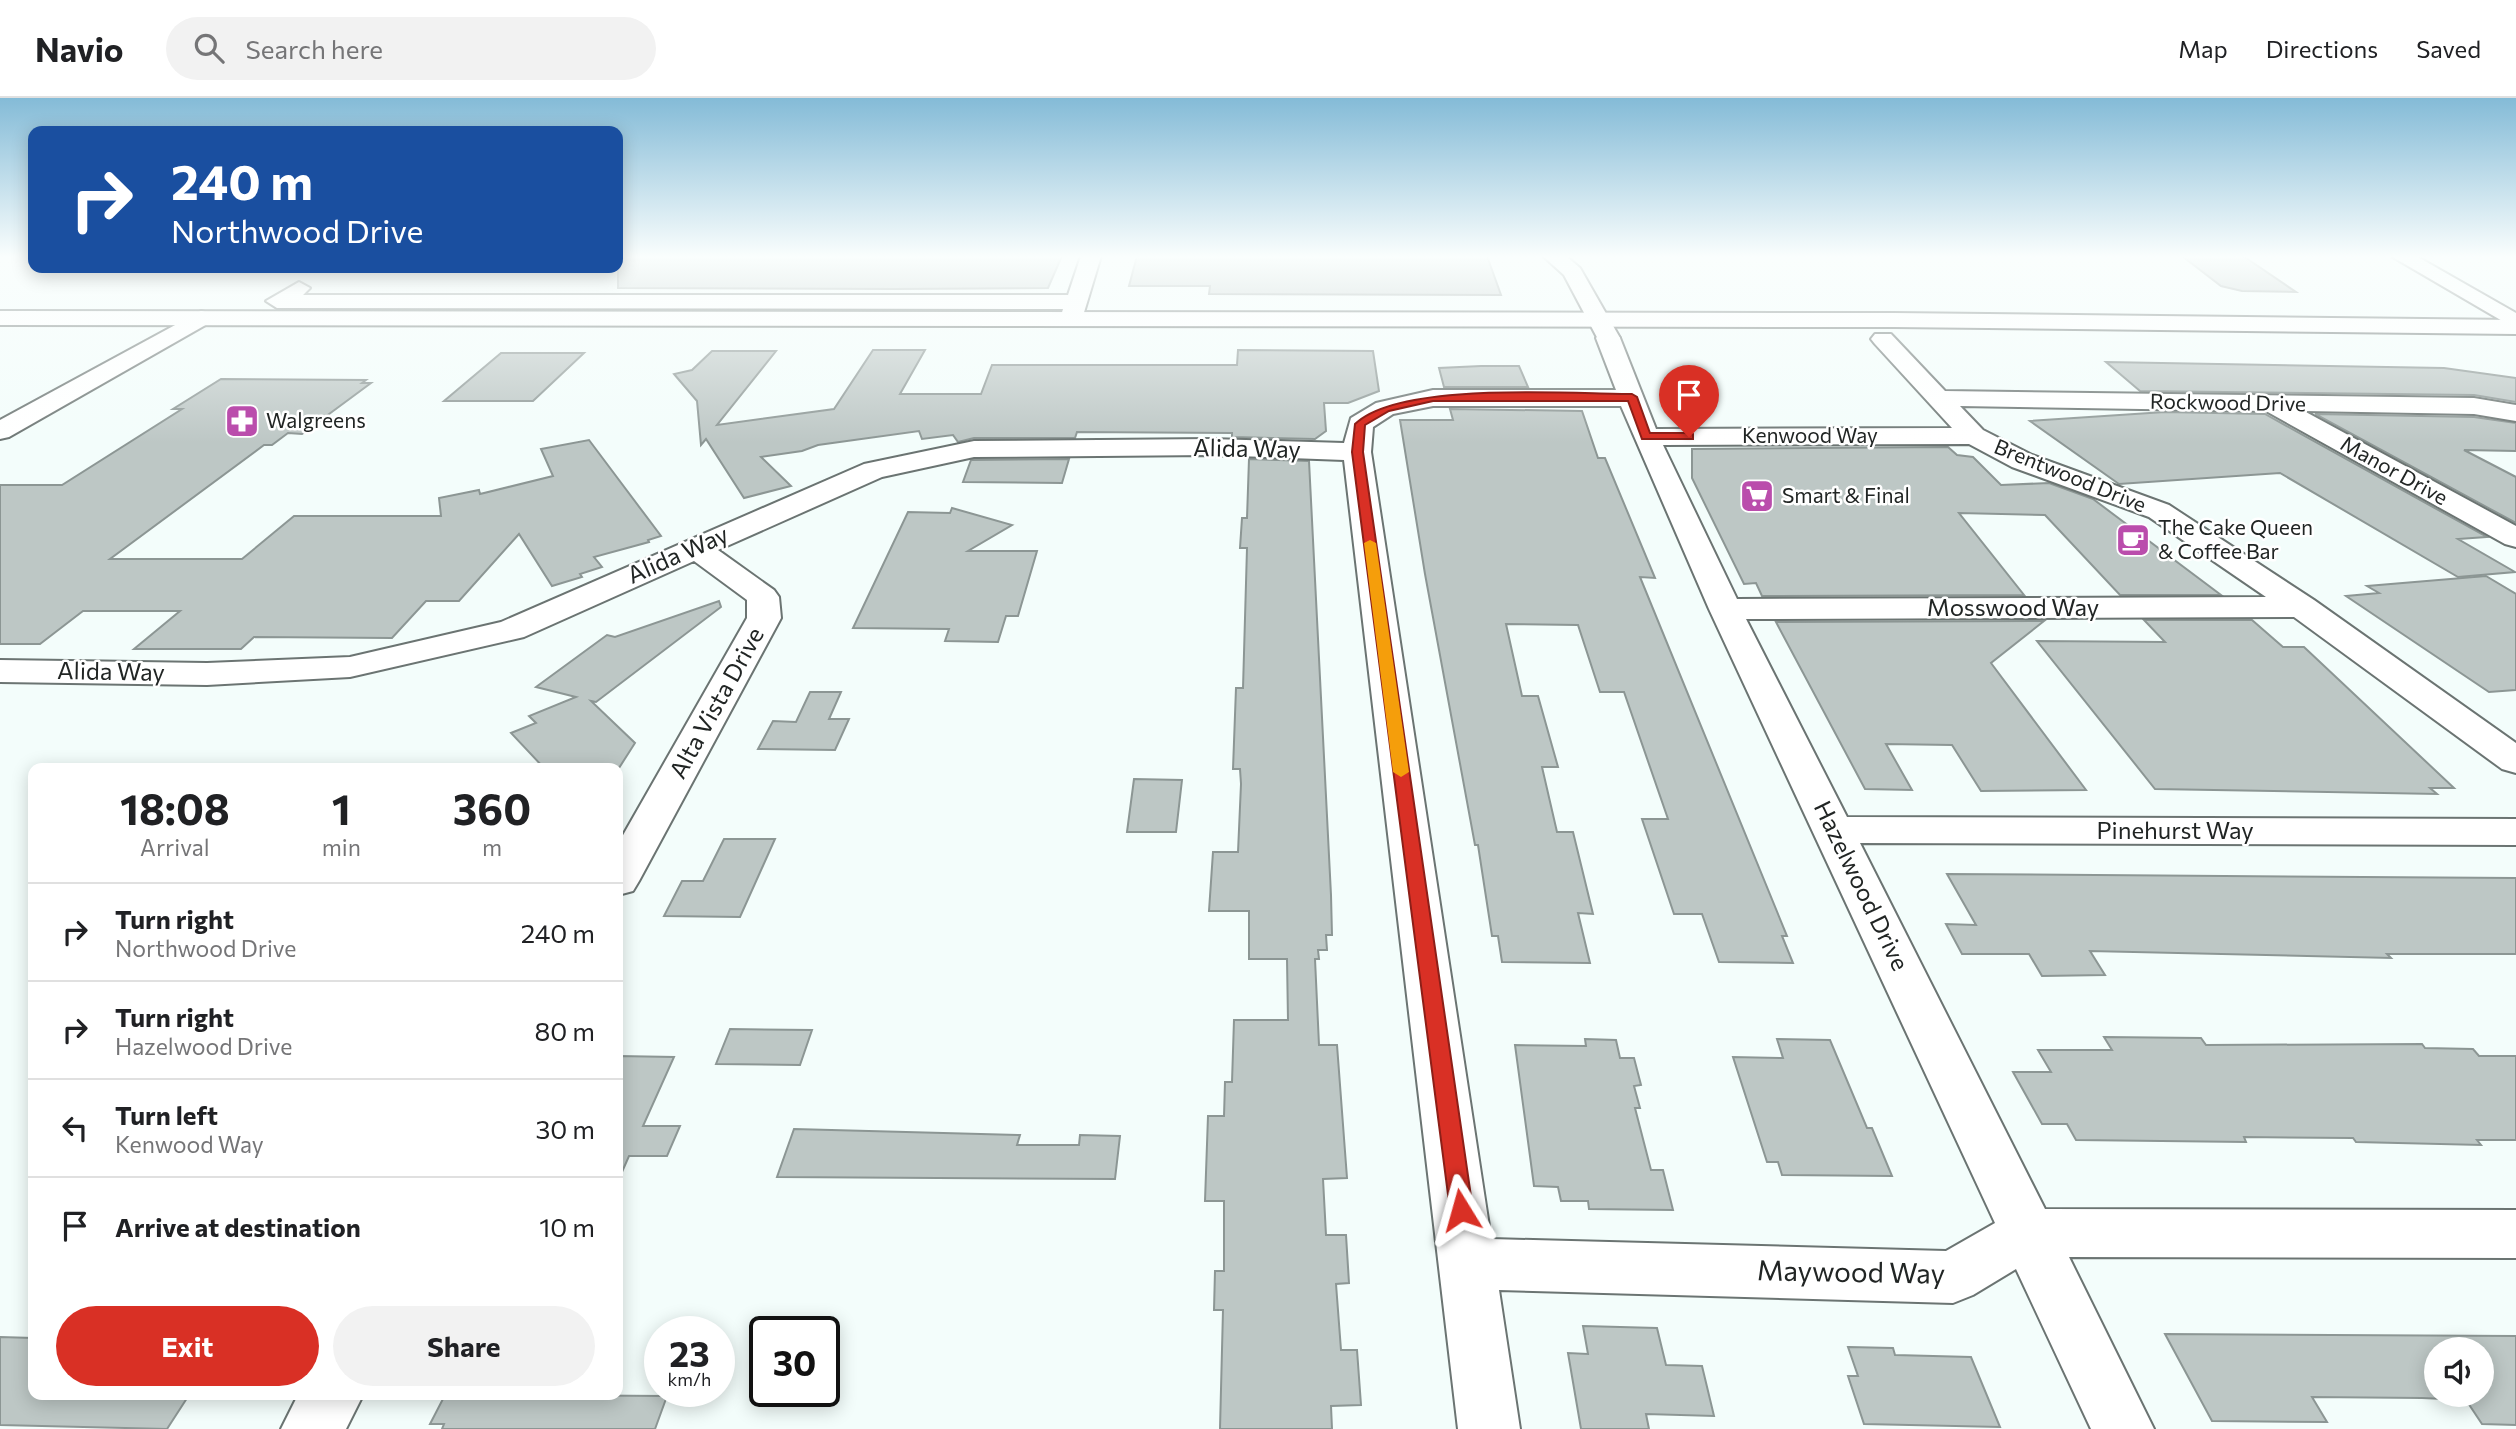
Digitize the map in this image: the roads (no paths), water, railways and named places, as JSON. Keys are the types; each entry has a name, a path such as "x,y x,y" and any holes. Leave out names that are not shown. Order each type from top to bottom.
{"street":[{"path":"0,431 201,318"},
{"path":"1300,318 1883,339 2516,346"},
{"name":"Hazelwood Drive","path":"1598,318 1725,609 2123,1429"},
{"path":"0,336 2516,325"},
{"name":"Brentwood Drive","path":"1883,339 1974,436 2022,461 2159,511 2302,607 2516,761"},
{"name":"Kenwood Way","path":"1357,452 1360,424 1385,408 1433,398 1639,417 1974,436"},
{"name":"Rockwood Drive","path":"1939,398 2473,407 2516,413"},
{"name":"Manor Drive","path":"2272,403 2516,538"},
{"name":"Alida Way","path":"0,671 207,674 350,667 512,630 694,547 874,470 974,449 1210,447 1357,452"},
{"path":"1357,452 1469,1264 1489,1429"},
{"name":"Alta Vista Drive","path":"623,872 764,618 763,597 694,547"},
{"name":"Mosswood Way","path":"1725,609 2302,607"},
{"name":"Pinehurst Way","path":"1834,830 2516,832"},
{"path":"2027,1233 2516,1234"},
{"name":"Maywood Way","path":"1469,1264 1953,1277 2027,1233"},
{"path":"313,1429 329,1400"}],"place":[{"name":"Walgreens","path":"242,421"},
{"name":"Smart & Final","path":"1757,496"},
{"name":"The Cake Queen & Coffee Bar","path":"2133,540"}]}
